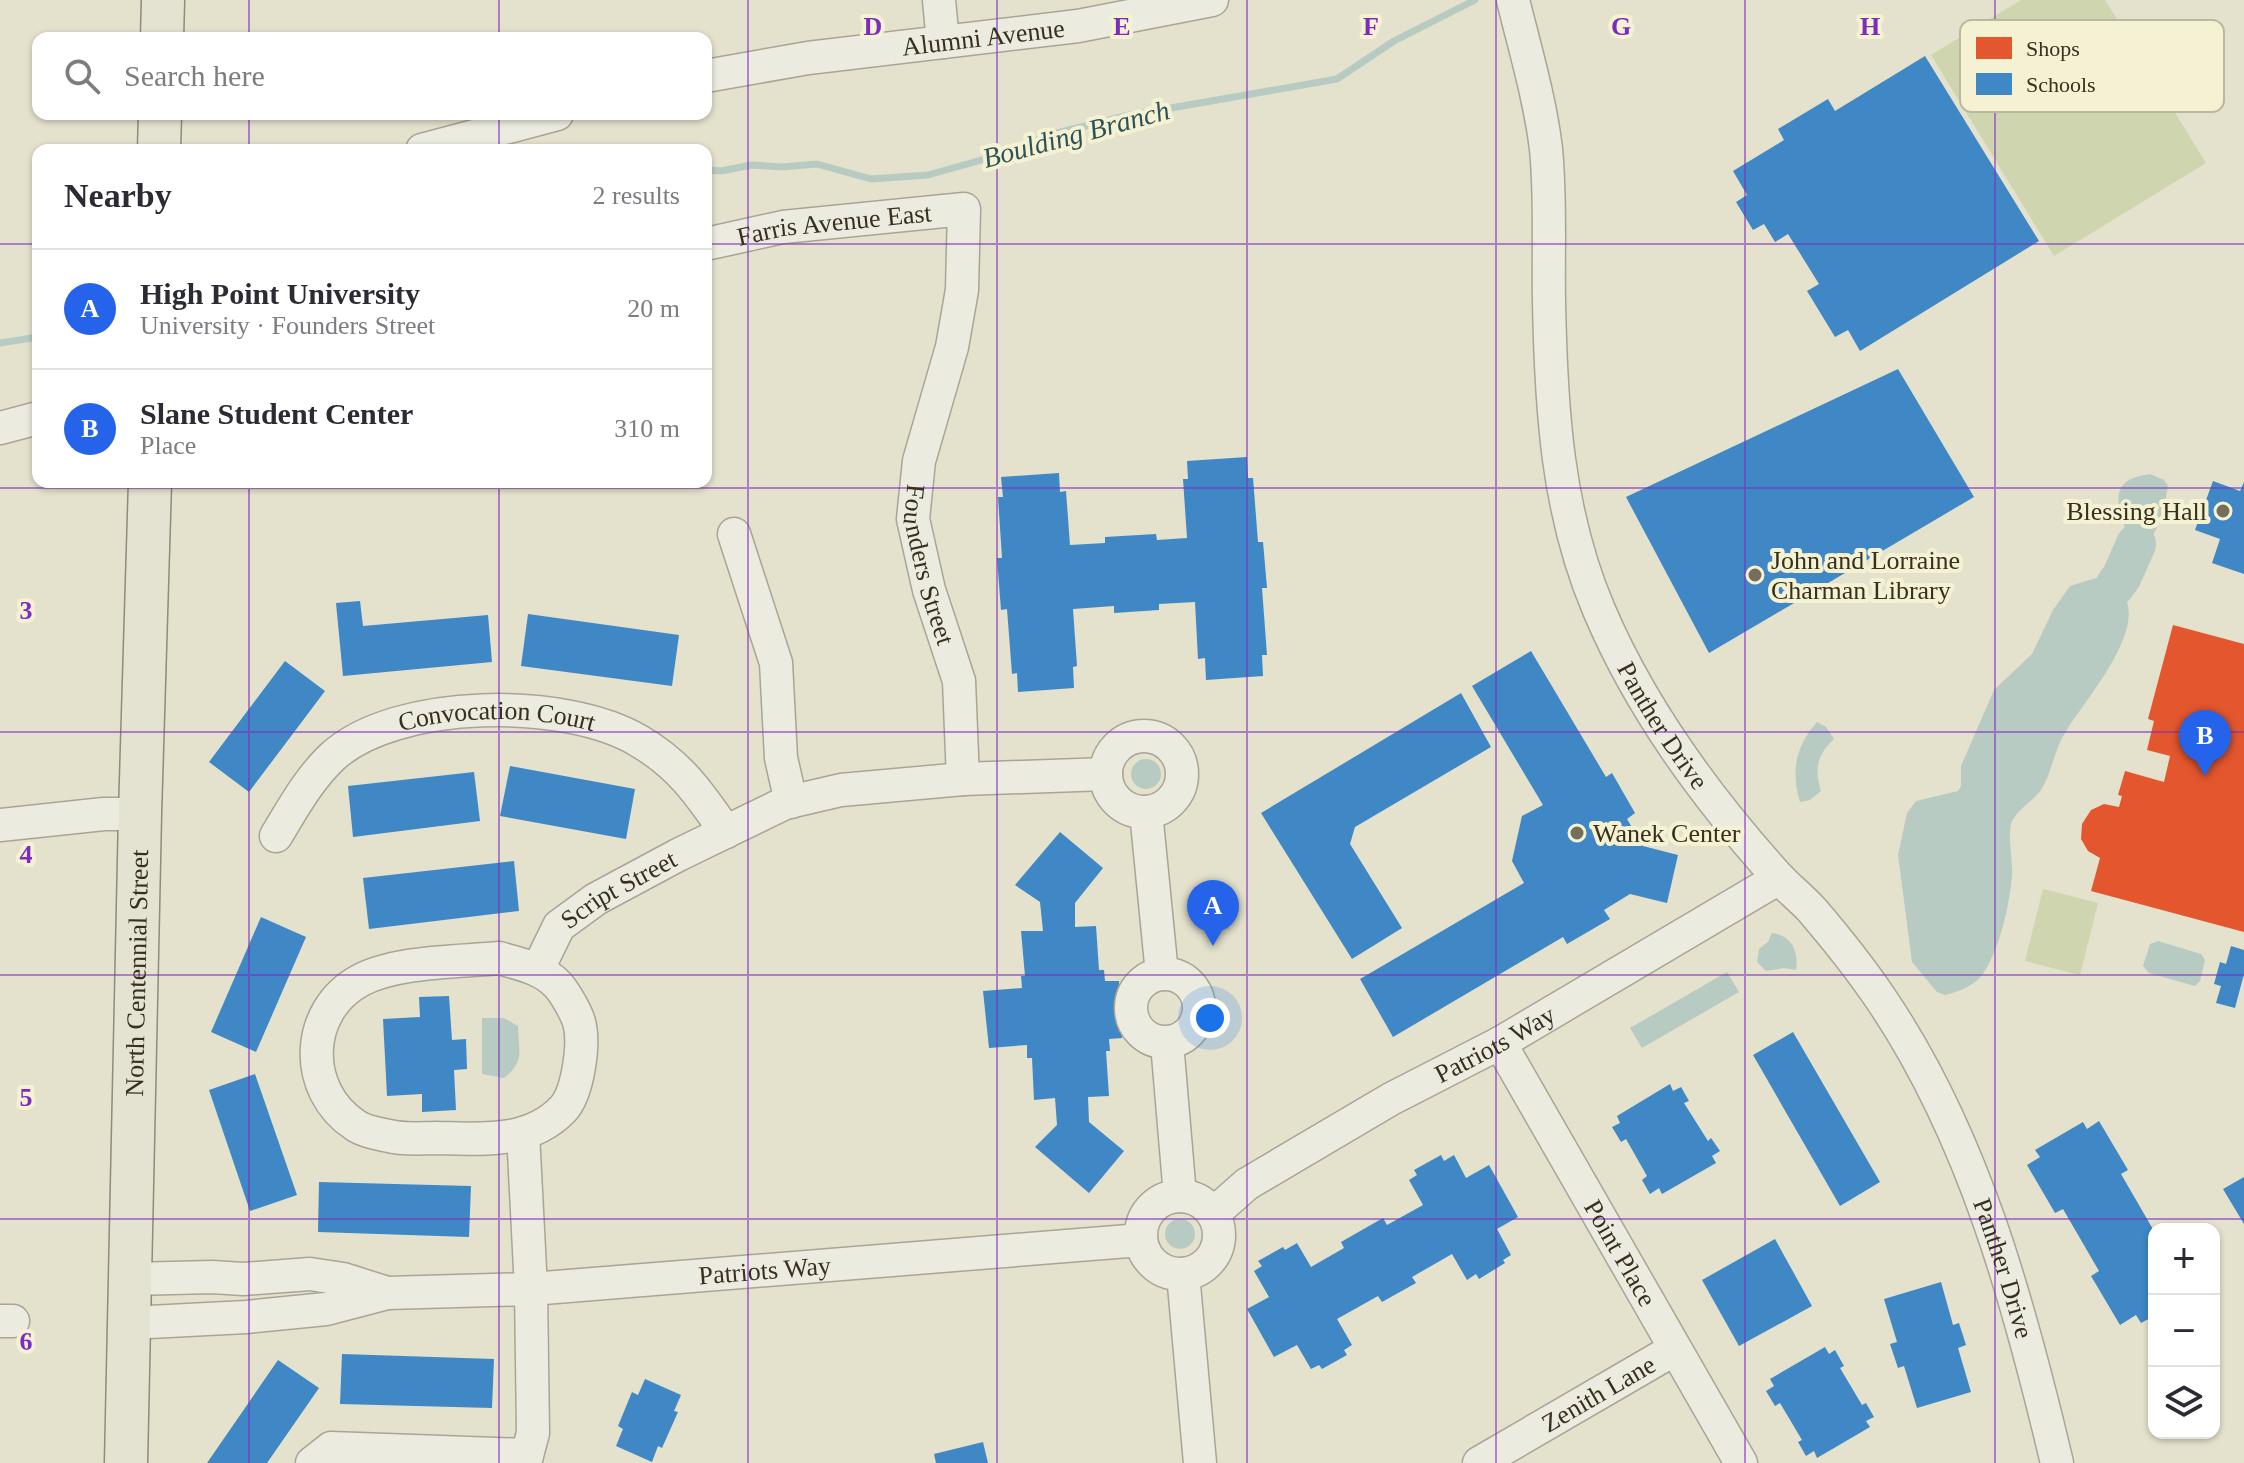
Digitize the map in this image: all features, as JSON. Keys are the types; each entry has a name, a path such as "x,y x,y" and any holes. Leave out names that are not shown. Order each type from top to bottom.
{"main road":[{"path":"162,32 163,0"},
{"path":"159,144 160,120"},
{"name":"North Centennial Street","path":"126,1463 150,488"}],"street":[{"path":"939,0 943,42"},
{"name":"Alumni Avenue","path":"712,75 808,58 1078,26 1212,0"},
{"name":"Panther Drive","path":"1516,13 1546,149 1556,452 1578,558 1620,660 1675,749 1779,878 1810,907 1880,998 1924,1069 1955,1130 1983,1205 2036,1374 2057,1463"},
{"path":"444,144 534,120"},
{"name":"Farris Avenue East","path":"712,243 783,227 964,209"},
{"name":"Founders Street","path":"963,779 959,681 929,590 913,519 919,461 952,347 962,290 964,209"},
{"path":"0,428 32,420"},
{"path":"734,534 776,663 781,758 791,802"},
{"name":"Convocation Court","path":"276,836 309,782 334,755 372,732 417,718 463,711 500,710 588,720 637,739 679,769 726,832"},
{"path":"1145,735 1169,745 1178,755 1182,767 1178,793 1159,809 1146,812 1134,811 1114,797 1106,774 1113,751 1133,737 1145,735"},
{"name":"Script Street","path":"538,969 559,926 596,899 791,802 841,790 963,779 1106,774"},
{"path":"1146,812 1162,974"},
{"path":"0,825 51,818 140,814"},
{"name":"Patriots Way","path":"1213,1214 1247,1184 1391,1099 1500,1043 1779,878"},
{"path":"499,958 538,969 559,986 579,1022 580,1068 565,1108 535,1130 493,1139 393,1138 356,1127 334,1107 324,1091 315,1065 318,1040 327,1012 342,994 360,980 409,967 499,958"},
{"path":"1162,974 1174,975 1191,985 1200,1007 1198,1018 1189,1033 1167,1043 1151,1039 1141,1032 1131,1011 1132,1000 1141,984 1162,974"},
{"path":"1167,1043 1180,1196"},
{"name":"Point Place","path":"1500,1043 1741,1463"},
{"path":"312,1463 331,1448 526,1459 533,1433 531,1289 523,1133"},
{"path":"1180,1196 1193,1198 1213,1214 1219,1239 1216,1252 1208,1263 1183,1274 1161,1268 1145,1251 1141,1240 1147,1215 1167,1198 1180,1196"},
{"name":"Patriots Way","path":"130,1323 326,1309 387,1293 531,1289 1141,1240"},
{"name":"Patriots Way","path":"131,1279 243,1279 310,1274 343,1279 387,1293"},
{"path":"1183,1274 1200,1463"},
{"path":"243,1279 246,1317"},
{"name":"Zenith Lane","path":"1479,1463 1675,1349"}],"green space":[{"path":"2021,0 2105,0 2117,20 1988,20"},
{"path":"1960,37 1960,102 1931,55"},
{"path":"1966,112 2174,112 2206,163 2054,256"},
{"path":"2043,889 2098,903 2080,975 2025,961"}],"shaded area":[{"path":"2150,474 2164,480 2168,486 2156,529 2147,543 2141,546 2129,542 2118,499 2125,483"},
{"path":"2096,578 2120,590 2128,608 2121,645 2061,740 2041,790 2012,821 2009,899 2003,927 1988,965 1975,982 1945,995 1937,992 1912,962 1898,855 1907,813 1916,801 1958,791 1961,766 1994,690 2032,654 2053,610 2070,586"},
{"path":"1817,722 1826,727 1834,739 1818,763 1821,791 1810,800 1800,802 1796,780 1797,760 1804,741"},
{"path":"1146,759 1157,763 1161,774 1157,785 1146,789 1135,785 1131,774 1135,763"},
{"path":"1772,933 1785,937 1793,946 1796,970 1766,971 1757,962 1759,949 1768,942"},
{"path":"2158,941 2201,954 2205,960 2200,981 2195,986 2149,973 2143,966 2150,944"},
{"path":"1727,972 1739,992 1642,1048 1630,1028"},
{"path":"482,1018 504,1018 518,1026 518,1060 504,1078 482,1074"},
{"path":"1180,1219 1191,1223 1195,1234 1191,1245 1180,1249 1169,1245 1165,1234 1169,1223"}],"building: Shops":[{"path":"2173,625 2244,644 2244,932 2091,891 2100,858 2088,851 2081,839 2082,824 2091,810 2104,804 2119,807 2122,796 2118,795 2125,771 2164,782 2170,756 2147,750 2154,721 2148,719"}],"building: Schools":[{"path":"1925,56 2039,241 1860,351 1848,330 1835,337 1807,291 1819,284 1788,234 1775,242 1764,224 1753,230 1736,202 1747,195 1733,171 1784,140 1778,129 1828,99 1835,111"},
{"name":"John and Lorraine Charman Library","path":"1898,369 1974,497 1709,653 1626,497"},
{"path":"1247,457 1248,478 1253,478 1258,542 1263,542 1267,588 1262,588 1267,655 1262,655 1263,676 1206,680 1205,658 1198,659 1195,602 1159,604 1159,610 1114,613 1114,606 1073,609 1077,666 1073,667 1074,688 1018,692 1017,673 1012,674 1007,609 1001,610 997,558 1002,558 998,497 1003,497 1001,477 1059,473 1060,492 1066,491 1070,545 1105,543 1105,537 1156,534 1157,540 1187,538 1183,479 1188,479 1187,461"},
{"name":"Blessing Hall","path":"2213,481 2240,491 2244,482 2244,574 2212,563 2220,539 2195,530"},
{"path":"360,601 363,626 488,615 492,662 343,676 336,603"},
{"path":"528,614 679,635 672,686 521,666"},
{"name":"Wanek Center","path":"1531,651 1606,777 1612,773 1635,813 1627,819 1643,846 1678,855 1667,903 1630,894 1604,910 1610,919 1567,944 1563,937 1393,1037 1360,979 1524,883 1512,861 1522,816 1543,805 1472,686"},
{"path":"285,661 325,691 249,792 209,762"},
{"path":"1461,693 1491,747 1355,827 1350,844 1402,928 1352,959 1261,813"},
{"path":"510,766 635,789 626,839 500,816"},
{"path":"474,772 480,821 353,837 348,786"},
{"path":"1060,832 1103,868 1075,903 1075,927 1096,926 1099,970 1104,970 1105,981 1119,981 1122,1038 1109,1039 1110,1051 1106,1051 1109,1096 1088,1097 1089,1122 1124,1151 1089,1193 1035,1147 1057,1125 1055,1098 1034,1100 1032,1058 1027,1058 1027,1045 989,1048 983,991 1022,988 1021,976 1025,976 1021,931 1043,931 1040,902 1015,885"},
{"path":"514,861 519,911 369,929 363,878"},
{"path":"261,917 306,937 256,1052 211,1032"},
{"path":"2231,946 2244,950 2244,974 2235,1008 2216,1003 2221,986 2214,984 2220,962 2226,964"},
{"path":"449,996 452,1040 466,1039 467,1069 454,1070 456,1110 422,1112 422,1094 387,1096 383,1019 420,1017 419,997"},
{"path":"1793,1032 1880,1182 1840,1206 1753,1055"},
{"path":"255,1074 297,1195 250,1211 209,1090"},
{"path":"1670,1084 1673,1091 1681,1087 1689,1101 1684,1103 1708,1141 1711,1138 1720,1151 1712,1156 1716,1163 1662,1194 1659,1188 1650,1194 1642,1180 1647,1176 1626,1139 1621,1142 1612,1127 1620,1123 1617,1116"},
{"path":"2099,1121 2128,1170 2121,1174 2149,1223 2148,1319 2141,1323 2136,1315 2120,1325 2091,1276 2099,1271 2063,1209 2055,1213 2027,1165 2040,1157 2035,1150 2083,1122 2087,1129"},
{"path":"1441,1155 1444,1161 1454,1155 1466,1178 1489,1165 1518,1217 1497,1229 1511,1255 1503,1260 1505,1263 1479,1279 1476,1274 1467,1280 1452,1254 1412,1277 1416,1283 1382,1302 1378,1296 1337,1319 1352,1345 1344,1350 1347,1355 1322,1369 1319,1365 1311,1369 1297,1345 1274,1357 1247,1309 1269,1297 1254,1271 1262,1266 1258,1261 1297,1243 1311,1267 1344,1248 1341,1242 1383,1218 1387,1225 1423,1205 1409,1180 1417,1175 1414,1170"},
{"path":"2244,1177 2244,1224 2223,1189"},
{"path":"319,1182 471,1186 469,1237 318,1232"},
{"path":"1775,1239 1812,1306 1739,1346 1702,1280"},
{"path":"1941,1282 1953,1325 1959,1323 1966,1345 1958,1348 1971,1392 1917,1408 1904,1366 1898,1368 1890,1344 1897,1342 1884,1299"},
{"path":"1825,1347 1829,1354 1835,1350 1844,1366 1840,1368 1862,1405 1866,1403 1874,1417 1866,1421 1870,1427 1817,1458 1814,1451 1806,1456 1798,1442 1802,1440 1780,1403 1775,1406 1766,1391 1774,1386 1770,1379"},
{"path":"342,1354 494,1359 492,1408 340,1404"},
{"path":"278,1360 319,1388 267,1463 207,1463"},
{"path":"645,1379 681,1395 674,1411 678,1412 662,1448 658,1446 652,1462 616,1446 623,1429 618,1426 632,1392 638,1395"},
{"path":"983,1442 988,1463 936,1463 934,1454"}],"waterway":[{"name":"Boulding Branch","path":"712,170 752,165 782,167 817,164 871,179 928,175 985,159 1057,133 1125,116 1337,79 1394,41 1475,0"},
{"name":"Boulding Branch","path":"0,343 32,338"},
{"path":"2115,586 2136,544"}],"place":[{"name":"Blessing Hall","path":"2223,511"},
{"name":"John and Lorraine Charman Library","path":"1755,575"},
{"name":"Slane Student Center","path":"2205,776"},
{"name":"Wanek Center","path":"1577,833"},
{"name":"High Point University","path":"1213,946"}]}
